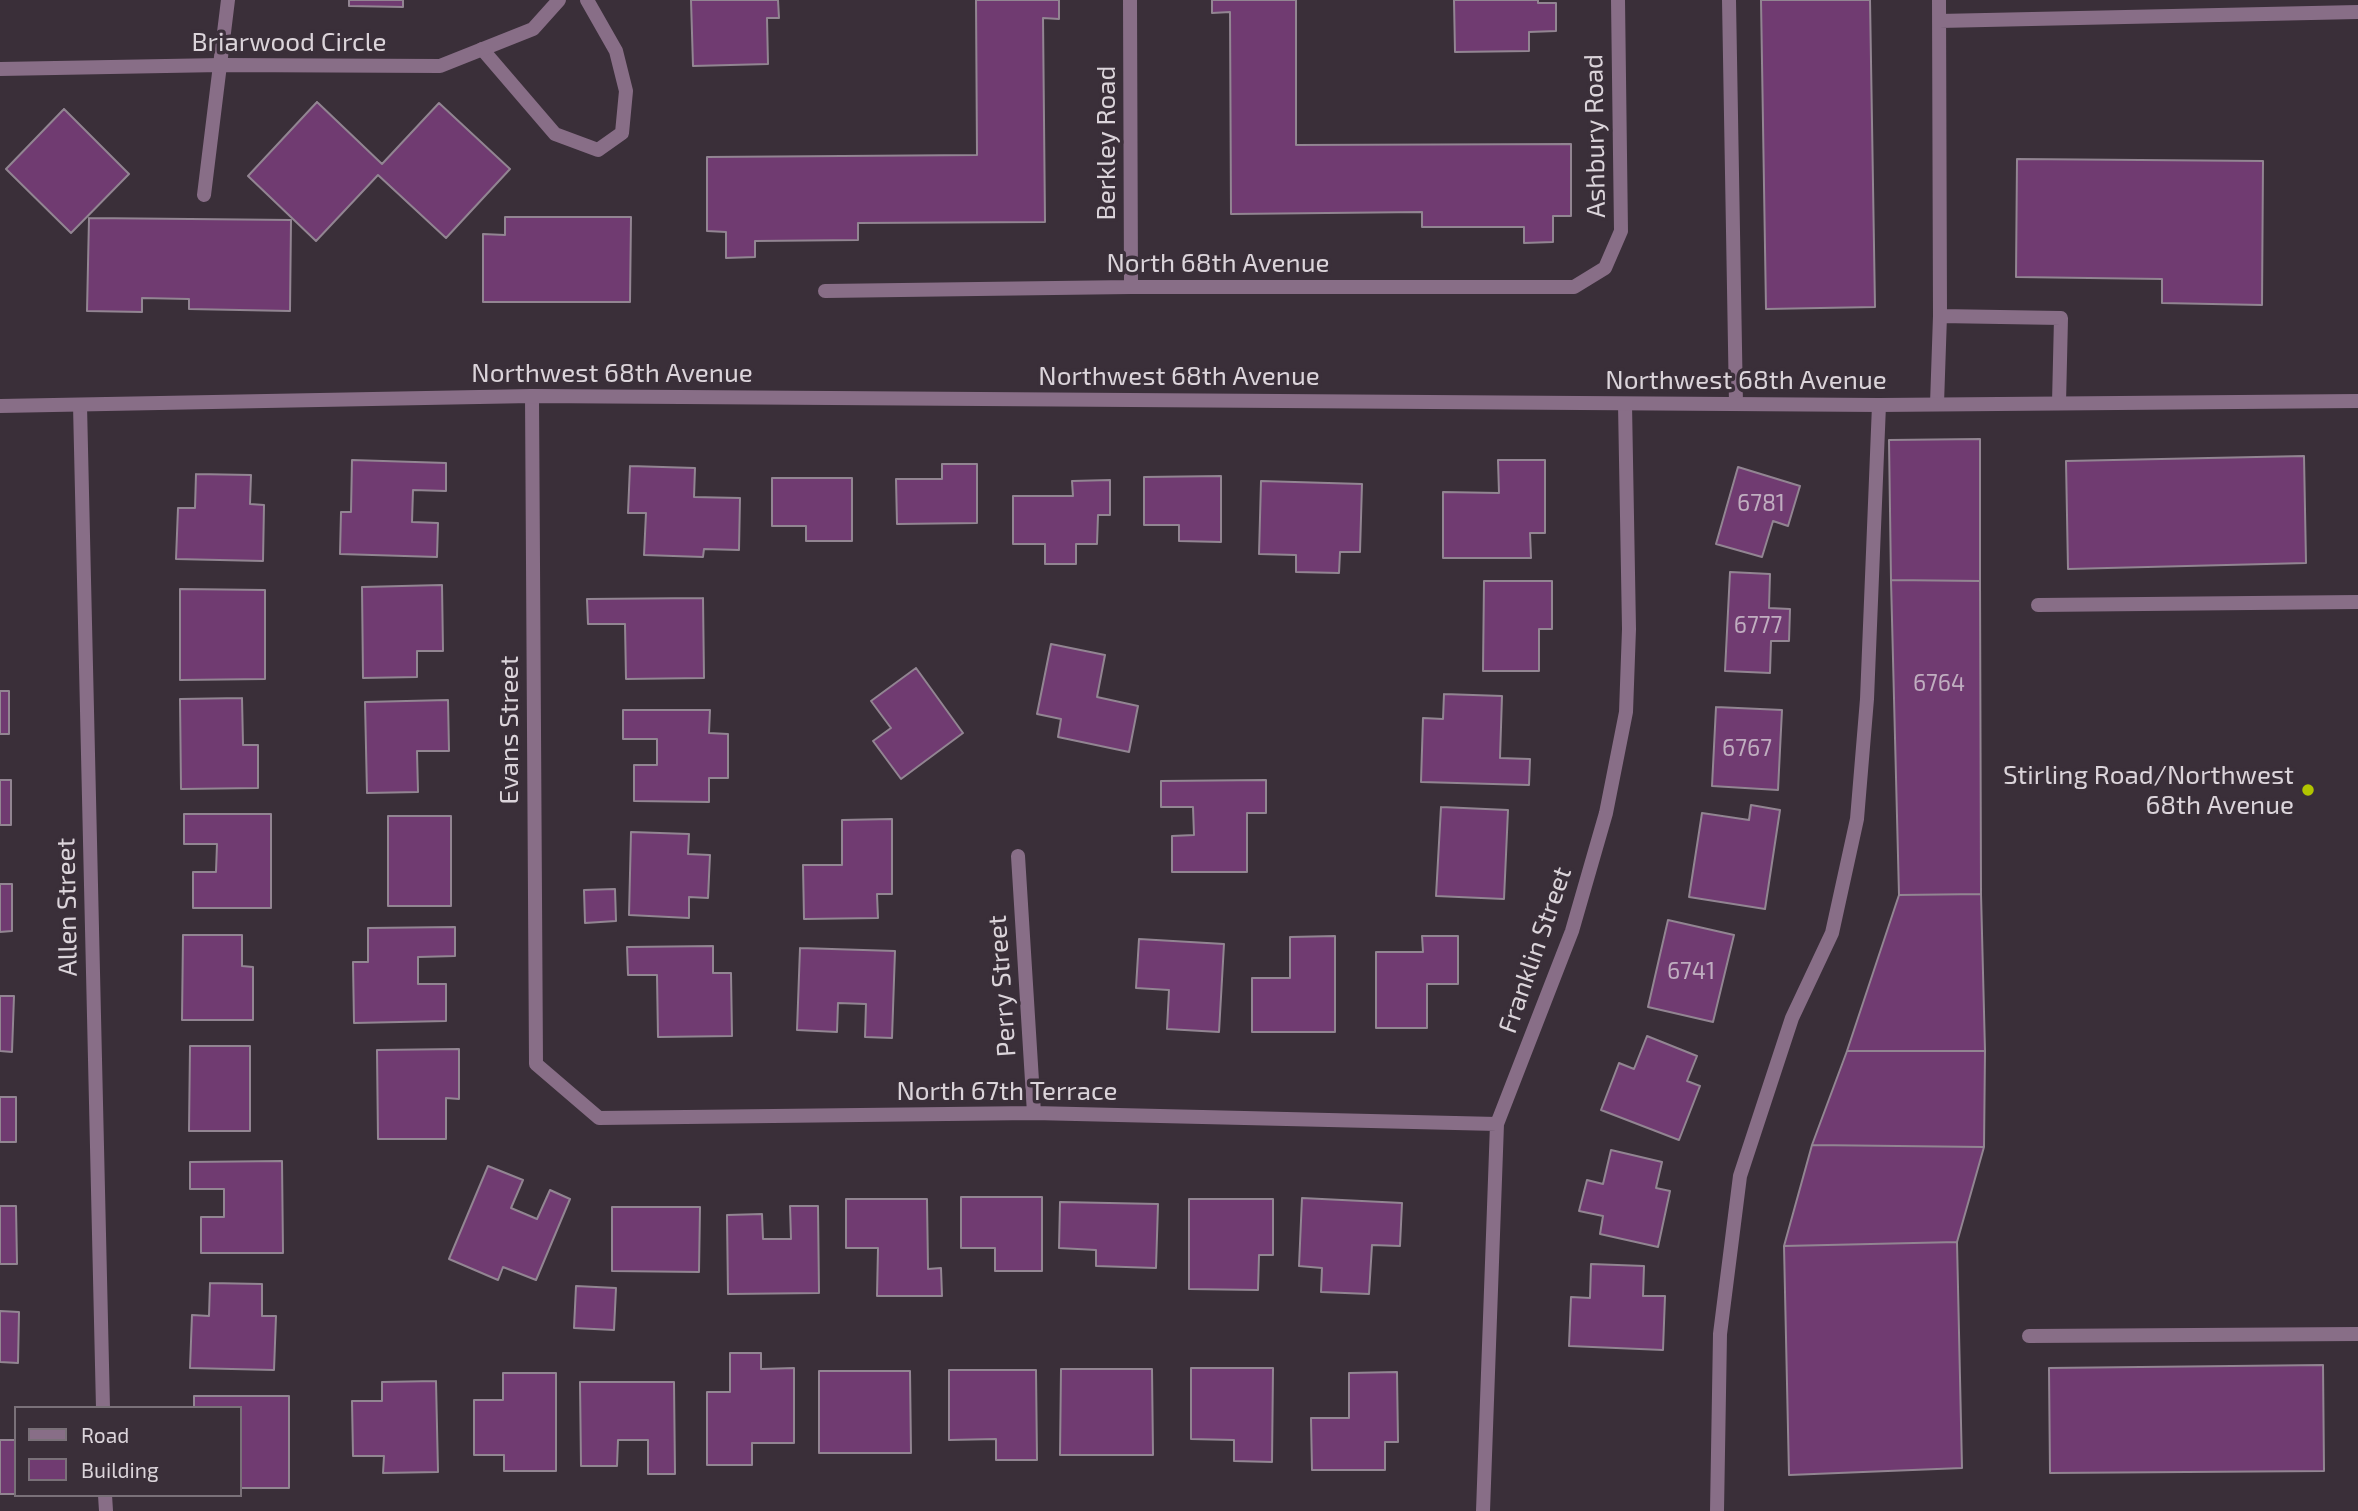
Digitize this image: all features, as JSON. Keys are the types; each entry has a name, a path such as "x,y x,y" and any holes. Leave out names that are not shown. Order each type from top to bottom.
{"street":[{"path":"204,195 228,0"},
{"name":"Briarwood Circle","path":"0,69 221,65 440,66 533,29 559,0"},
{"path":"482,49 555,134 598,150 622,132 626,91 615,51 587,0"},
{"name":"Berkley Road","path":"1130,0 1131,287"},
{"name":"Ashbury Road","path":"1605,268 1621,231 1618,0"},
{"path":"1728,0 1736,404"},
{"path":"1937,404 1940,316 1938,0"},
{"path":"1939,21 2358,12"},
{"name":"North 68th Avenue","path":"825,291 1131,287 1574,287 1605,268"},
{"path":"1940,316 2061,318 2059,403"},
{"name":"Northwest 68th Avenue","path":"0,406 532,396 1878,405 2358,401"},
{"name":"Evans Street","path":"532,396 536,1064"},
{"name":"Franklin Street","path":"1483,1511 1497,1124 1572,931 1606,813 1626,712 1629,629 1625,404"},
{"name":"Allen Street","path":"80,405 103,1406"},
{"path":"1717,1511 1720,1334 1740,1177 1792,1018 1832,933 1857,819 1867,699 1878,405"},
{"path":"2038,605 2358,602"},
{"name":"Perry Street","path":"1018,856 1034,1113"},
{"name":"North 67th Terrace","path":"536,1064 599,1118 1034,1113 1497,1124"},
{"path":"2029,1336 2358,1334"}],"building":[{"path":"349,0 403,0 403,7 349,6"},
{"path":"691,0 778,0 779,18 767,18 768,64 693,66"},
{"path":"976,0 1059,0 1059,19 1043,18 1045,222 858,223 858,240 755,241 755,257 726,258 726,232 707,231 707,157 977,155"},
{"path":"1212,0 1296,0 1296,145 1571,144 1571,216 1553,216 1553,242 1524,243 1524,227 1422,227 1422,212 1231,214 1230,12 1212,13"},
{"path":"1454,0 1538,0 1538,3 1556,3 1556,31 1529,32 1529,51 1455,52"},
{"path":"1761,0 1870,0 1875,307 1766,309"},
{"path":"317,102 382,164 439,103 510,169 446,238 378,175 316,241 248,176"},
{"path":"64,109 129,174 71,233 6,169"},
{"path":"2017,159 2263,161 2262,305 2162,303 2162,279 2016,277"},
{"path":"505,217 631,217 630,302 483,302 483,234 505,235"},
{"path":"89,218 291,220 290,311 189,309 189,299 142,298 142,312 87,311"},
{"path":"1980,439 1980,581 1891,580 1889,440"},
{"path":"2304,456 2306,563 2068,569 2066,461"},
{"path":"352,460 446,463 446,491 413,490 412,522 438,523 437,557 340,554 341,512 351,512"},
{"path":"1498,460 1545,460 1545,533 1530,533 1531,558 1443,558 1443,492 1499,493"},
{"path":"942,464 977,464 977,523 897,524 896,479 942,479"},
{"path":"630,466 695,468 694,497 740,498 739,550 704,549 703,557 644,555 646,513 628,513"},
{"path":"1738,467 1800,486 1788,526 1773,521 1762,557 1716,544"},
{"path":"196,474 251,475 250,504 264,505 263,561 176,559 178,508 195,508"},
{"path":"1221,476 1221,542 1179,541 1179,525 1144,525 1144,477"},
{"path":"772,478 852,478 852,541 806,541 806,526 772,526"},
{"path":"1110,480 1110,515 1098,515 1097,544 1076,544 1076,564 1045,564 1045,544 1013,544 1013,496 1073,496 1072,481"},
{"path":"1261,481 1362,484 1360,552 1340,552 1339,573 1296,572 1296,555 1259,554"},
{"path":"1730,572 1770,574 1769,608 1790,609 1789,641 1771,641 1770,673 1725,671"},
{"path":"1891,580 1980,581 1981,894 1899,895"},
{"path":"1484,581 1552,581 1552,629 1539,629 1539,671 1483,671"},
{"path":"442,585 443,651 417,651 417,677 363,678 362,587"},
{"path":"180,589 265,590 265,679 180,680"},
{"path":"703,598 704,678 626,679 625,624 588,624 587,599"},
{"path":"1051,644 1105,655 1097,697 1138,706 1129,752 1058,737 1061,719 1037,714"},
{"path":"916,668 963,733 901,779 873,741 891,728 871,701"},
{"path":"0,691 9,691 9,734 0,734"},
{"path":"1444,694 1502,696 1500,758 1530,759 1529,785 1421,782 1423,718 1443,719"},
{"path":"242,698 243,745 258,745 258,788 181,789 180,699"},
{"path":"448,700 449,751 417,751 418,792 367,793 365,702"},
{"path":"1716,707 1782,710 1778,790 1712,786"},
{"path":"623,710 710,710 709,733 728,734 728,778 709,778 709,802 634,801 634,765 657,765 657,739 623,739"},
{"path":"0,780 11,780 11,825 0,825"},
{"path":"1266,780 1266,813 1247,813 1247,872 1172,872 1172,836 1194,835 1193,807 1161,807 1161,781"},
{"path":"1751,805 1780,810 1765,909 1689,897 1702,813 1749,820"},
{"path":"1441,807 1508,810 1504,899 1436,896"},
{"path":"184,814 271,814 271,908 193,908 193,872 216,872 217,844 184,844"},
{"path":"388,816 451,816 451,906 388,906"},
{"path":"892,819 892,894 877,894 878,918 804,919 803,865 842,865 842,820"},
{"path":"631,832 689,834 688,854 710,855 708,898 689,897 689,918 629,915"},
{"path":"0,884 12,884 12,931 0,932"},
{"path":"615,889 616,921 585,923 584,890"},
{"path":"1981,894 1985,1051 1847,1051 1899,895"},
{"path":"1668,920 1734,935 1713,1022 1648,1007"},
{"path":"455,927 455,956 418,957 418,984 446,984 446,1021 354,1023 353,962 368,962 368,928"},
{"path":"183,935 242,935 242,966 253,967 253,1020 182,1020"},
{"path":"1335,936 1335,1032 1252,1032 1252,978 1290,978 1290,937"},
{"path":"1422,936 1458,936 1458,984 1427,984 1427,1028 1376,1028 1376,952 1423,952"},
{"path":"1139,939 1224,944 1219,1032 1167,1029 1169,990 1136,988"},
{"path":"713,946 713,973 731,973 732,1036 658,1037 657,975 628,975 627,947"},
{"path":"800,948 895,951 892,1038 865,1037 866,1004 838,1003 837,1032 797,1030"},
{"path":"0,996 14,996 12,1052 0,1051"},
{"path":"1647,1036 1697,1056 1687,1081 1700,1086 1679,1140 1601,1110 1619,1063 1634,1069"},
{"path":"190,1046 250,1046 250,1131 189,1131"},
{"path":"459,1049 459,1099 446,1098 446,1139 378,1139 377,1050"},
{"path":"1847,1051 1985,1051 1984,1147 1812,1145"},
{"path":"0,1097 16,1097 16,1142 0,1142"},
{"path":"1812,1145 1984,1147 1957,1242 1784,1246"},
{"path":"1611,1150 1662,1162 1656,1188 1670,1191 1658,1247 1600,1234 1603,1216 1579,1211 1587,1180 1603,1184"},
{"path":"282,1161 283,1253 201,1253 201,1217 224,1217 224,1189 190,1189 190,1162"},
{"path":"488,1166 523,1180 511,1208 537,1219 550,1190 570,1199 536,1280 503,1267 498,1280 449,1259"},
{"path":"961,1197 1042,1197 1042,1271 995,1271 995,1248 961,1248"},
{"path":"1302,1198 1402,1203 1400,1246 1372,1245 1369,1294 1321,1292 1322,1268 1299,1266"},
{"path":"846,1199 927,1199 928,1269 941,1268 942,1296 877,1296 878,1248 846,1248"},
{"path":"1189,1199 1273,1199 1273,1255 1259,1255 1258,1290 1189,1289"},
{"path":"1060,1202 1158,1204 1156,1268 1096,1266 1096,1250 1059,1248"},
{"path":"0,1206 16,1206 17,1264 0,1264"},
{"path":"790,1206 818,1206 819,1293 728,1294 727,1215 762,1214 763,1239 791,1239"},
{"path":"612,1207 700,1207 699,1272 612,1271"},
{"path":"1957,1242 1962,1468 1789,1475 1784,1246"},
{"path":"1591,1264 1644,1266 1643,1296 1665,1296 1663,1350 1569,1346 1571,1297 1590,1298"},
{"path":"210,1283 262,1284 262,1316 276,1316 274,1370 190,1368 192,1315 209,1316"},
{"path":"576,1286 616,1288 614,1330 574,1328"},
{"path":"0,1311 19,1312 18,1363 0,1362"},
{"path":"730,1353 761,1353 761,1369 794,1368 794,1443 752,1443 752,1465 707,1465 707,1392 730,1392"},
{"path":"2323,1365 2324,1471 2050,1473 2049,1368"},
{"path":"1191,1368 1273,1368 1272,1462 1234,1461 1234,1440 1191,1439"},
{"path":"1061,1369 1152,1369 1153,1455 1060,1455"},
{"path":"949,1370 1036,1370 1037,1460 996,1460 996,1439 949,1440"},
{"path":"819,1371 910,1371 911,1453 819,1453"},
{"path":"1397,1372 1398,1442 1385,1442 1385,1470 1312,1470 1311,1418 1349,1418 1349,1373"},
{"path":"503,1373 556,1373 556,1471 504,1471 504,1455 474,1455 474,1400 503,1400"},
{"path":"436,1381 438,1472 383,1473 384,1456 353,1456 352,1401 382,1401 382,1382"},
{"path":"580,1382 674,1382 675,1474 648,1474 648,1440 618,1440 617,1466 581,1466"},
{"path":"194,1396 289,1396 289,1488 242,1488 242,1406 194,1406"},
{"path":"0,1440 14,1440 14,1494 0,1494"}],"place":[{"name":"Stirling Road/Northwest 68th Avenue","path":"2308,790"}]}
